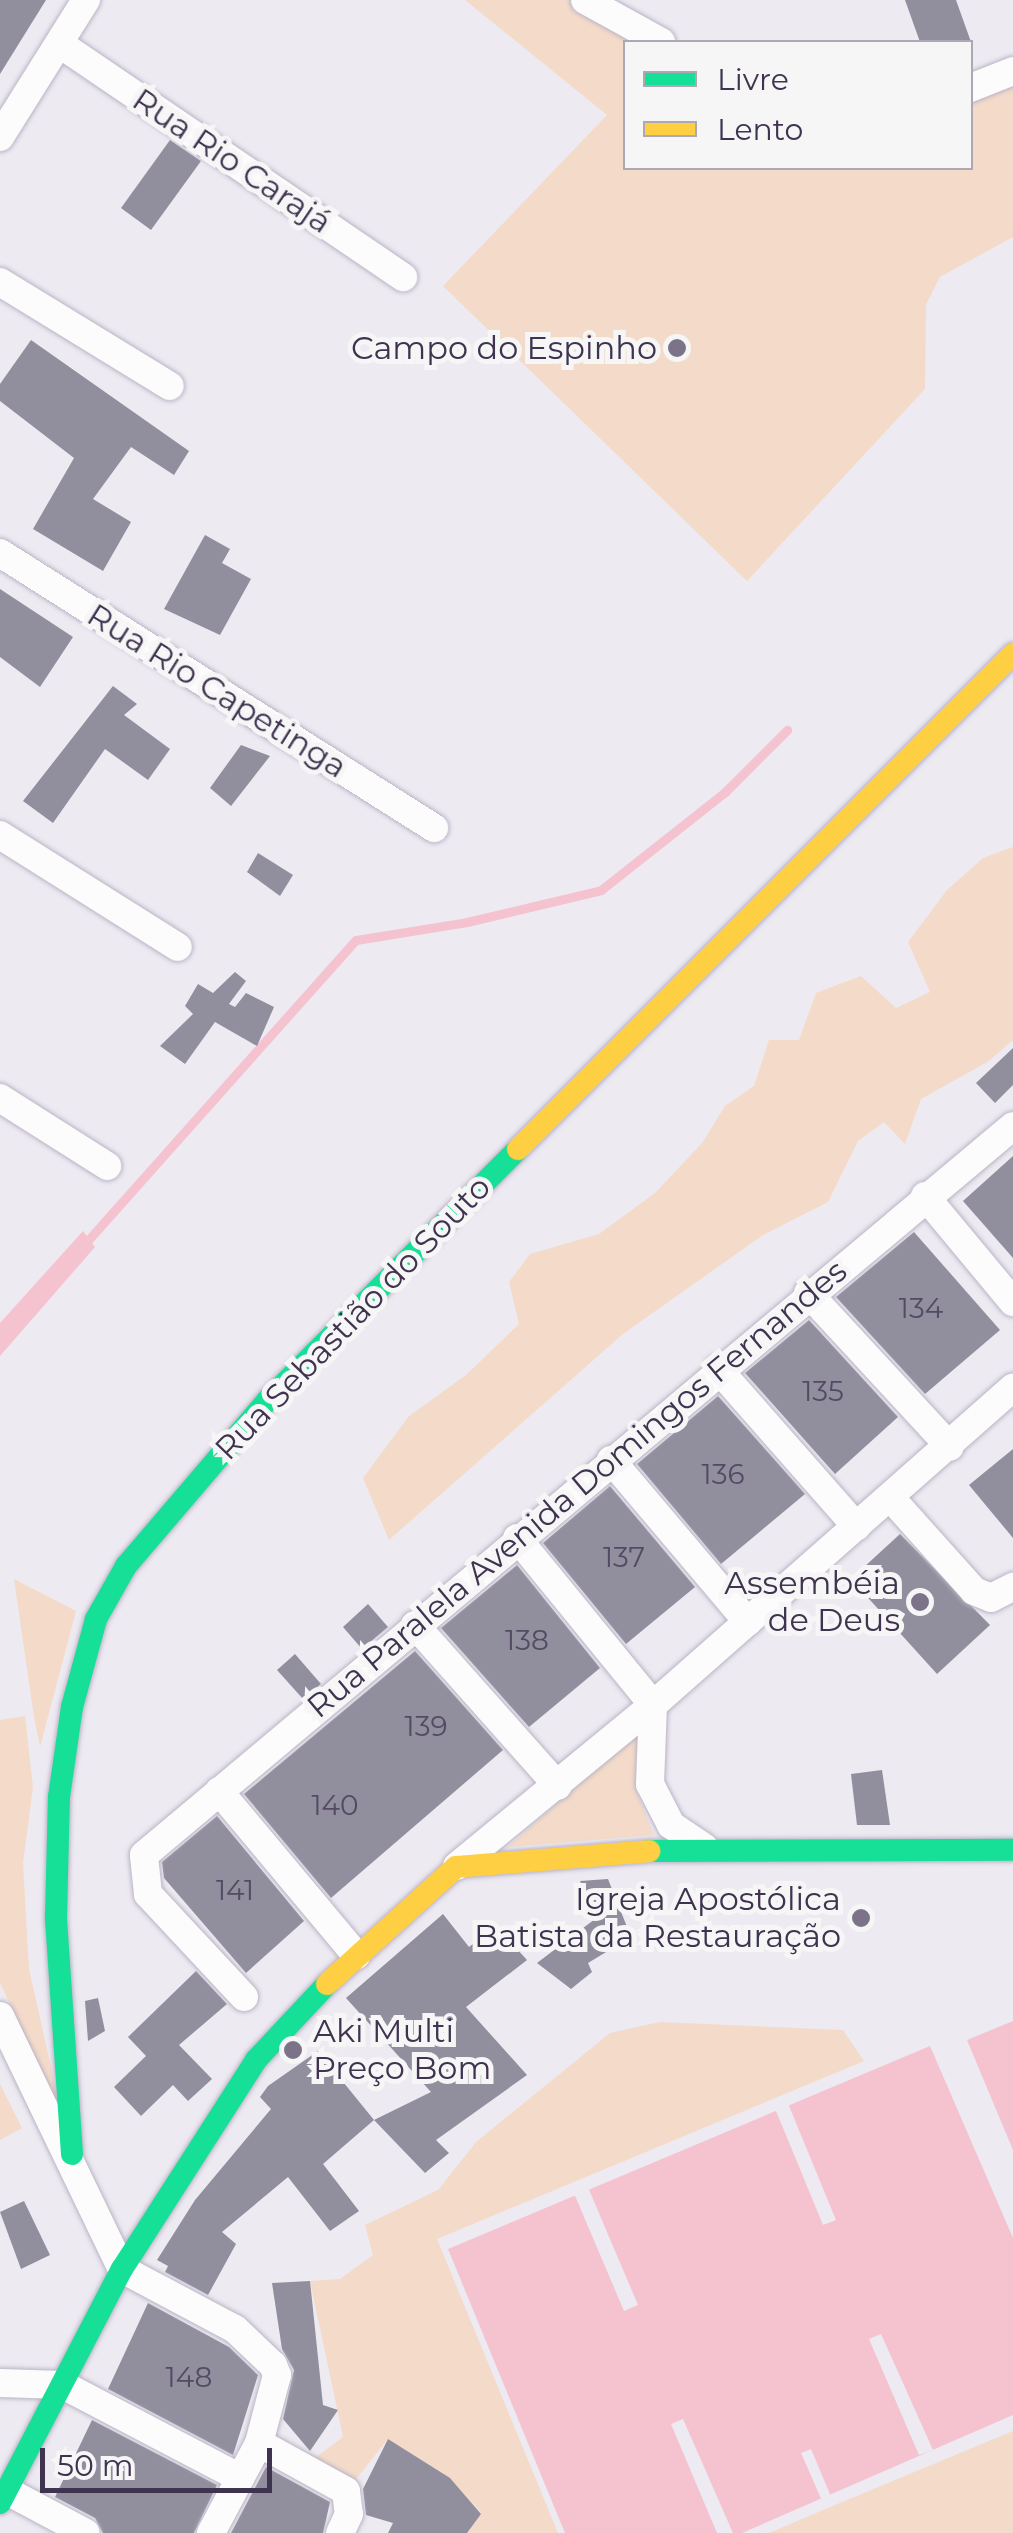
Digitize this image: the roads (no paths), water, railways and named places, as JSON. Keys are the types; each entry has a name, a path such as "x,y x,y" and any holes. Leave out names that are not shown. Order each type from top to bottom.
{"street":[{"path":"0,138 86,0"},
{"path":"585,0 657,40"},
{"name":"Rua Rio Carajá","path":"60,44 404,277"},
{"path":"973,87 1013,71"},
{"path":"0,282 170,386"},
{"name":"Rua Rio Capetinga","path":"0,554 434,828"},
{"name":"Rua Sebastião do Souto","path":"72,2154 56,1917 59,1798 72,1707 96,1619 126,1566 268,1400 1013,654"},
{"path":"0,835 178,947"},
{"path":"0,1098 107,1166"},
{"name":"Rua Paralela Avenida Domingos Fernandes","path":"244,1997 148,1894 144,1855 808,1293 1013,1126"},
{"path":"925,1196 1013,1302"},
{"path":"808,1293 950,1447"},
{"path":"718,1369 856,1527"},
{"path":"86,2533 3,2497 122,2268 256,2060 356,1955 653,1705 1013,1388"},
{"path":"611,1460 748,1622"},
{"path":"890,1498 974,1591 1002,1592"},
{"path":"518,1538 653,1705 650,1784 671,1826 688,1842 706,1847"},
{"path":"415,1625 558,1786"},
{"path":"219,1791 356,1955"},
{"path":"456,1867 706,1847 1013,1850"},
{"path":"0,2016 72,2154 122,2268 265,2351 277,2375 259,2443 211,2533"},
{"path":"0,2383 63,2385 240,2478"},
{"path":"259,2443 346,2490 350,2514 340,2533"}],"waterway":[{"path":"82,1247 356,940 467,922 601,890 725,792 787,730"}],"place":[{"name":"Campo do Espinho","path":"677,348"},
{"name":"Assembéia de Deus","path":"920,1602"},
{"name":"Igreja Apostólica Batista da Restauração","path":"861,1918"},
{"name":"Aki Multi Preço Bom","path":"293,2050"}]}
